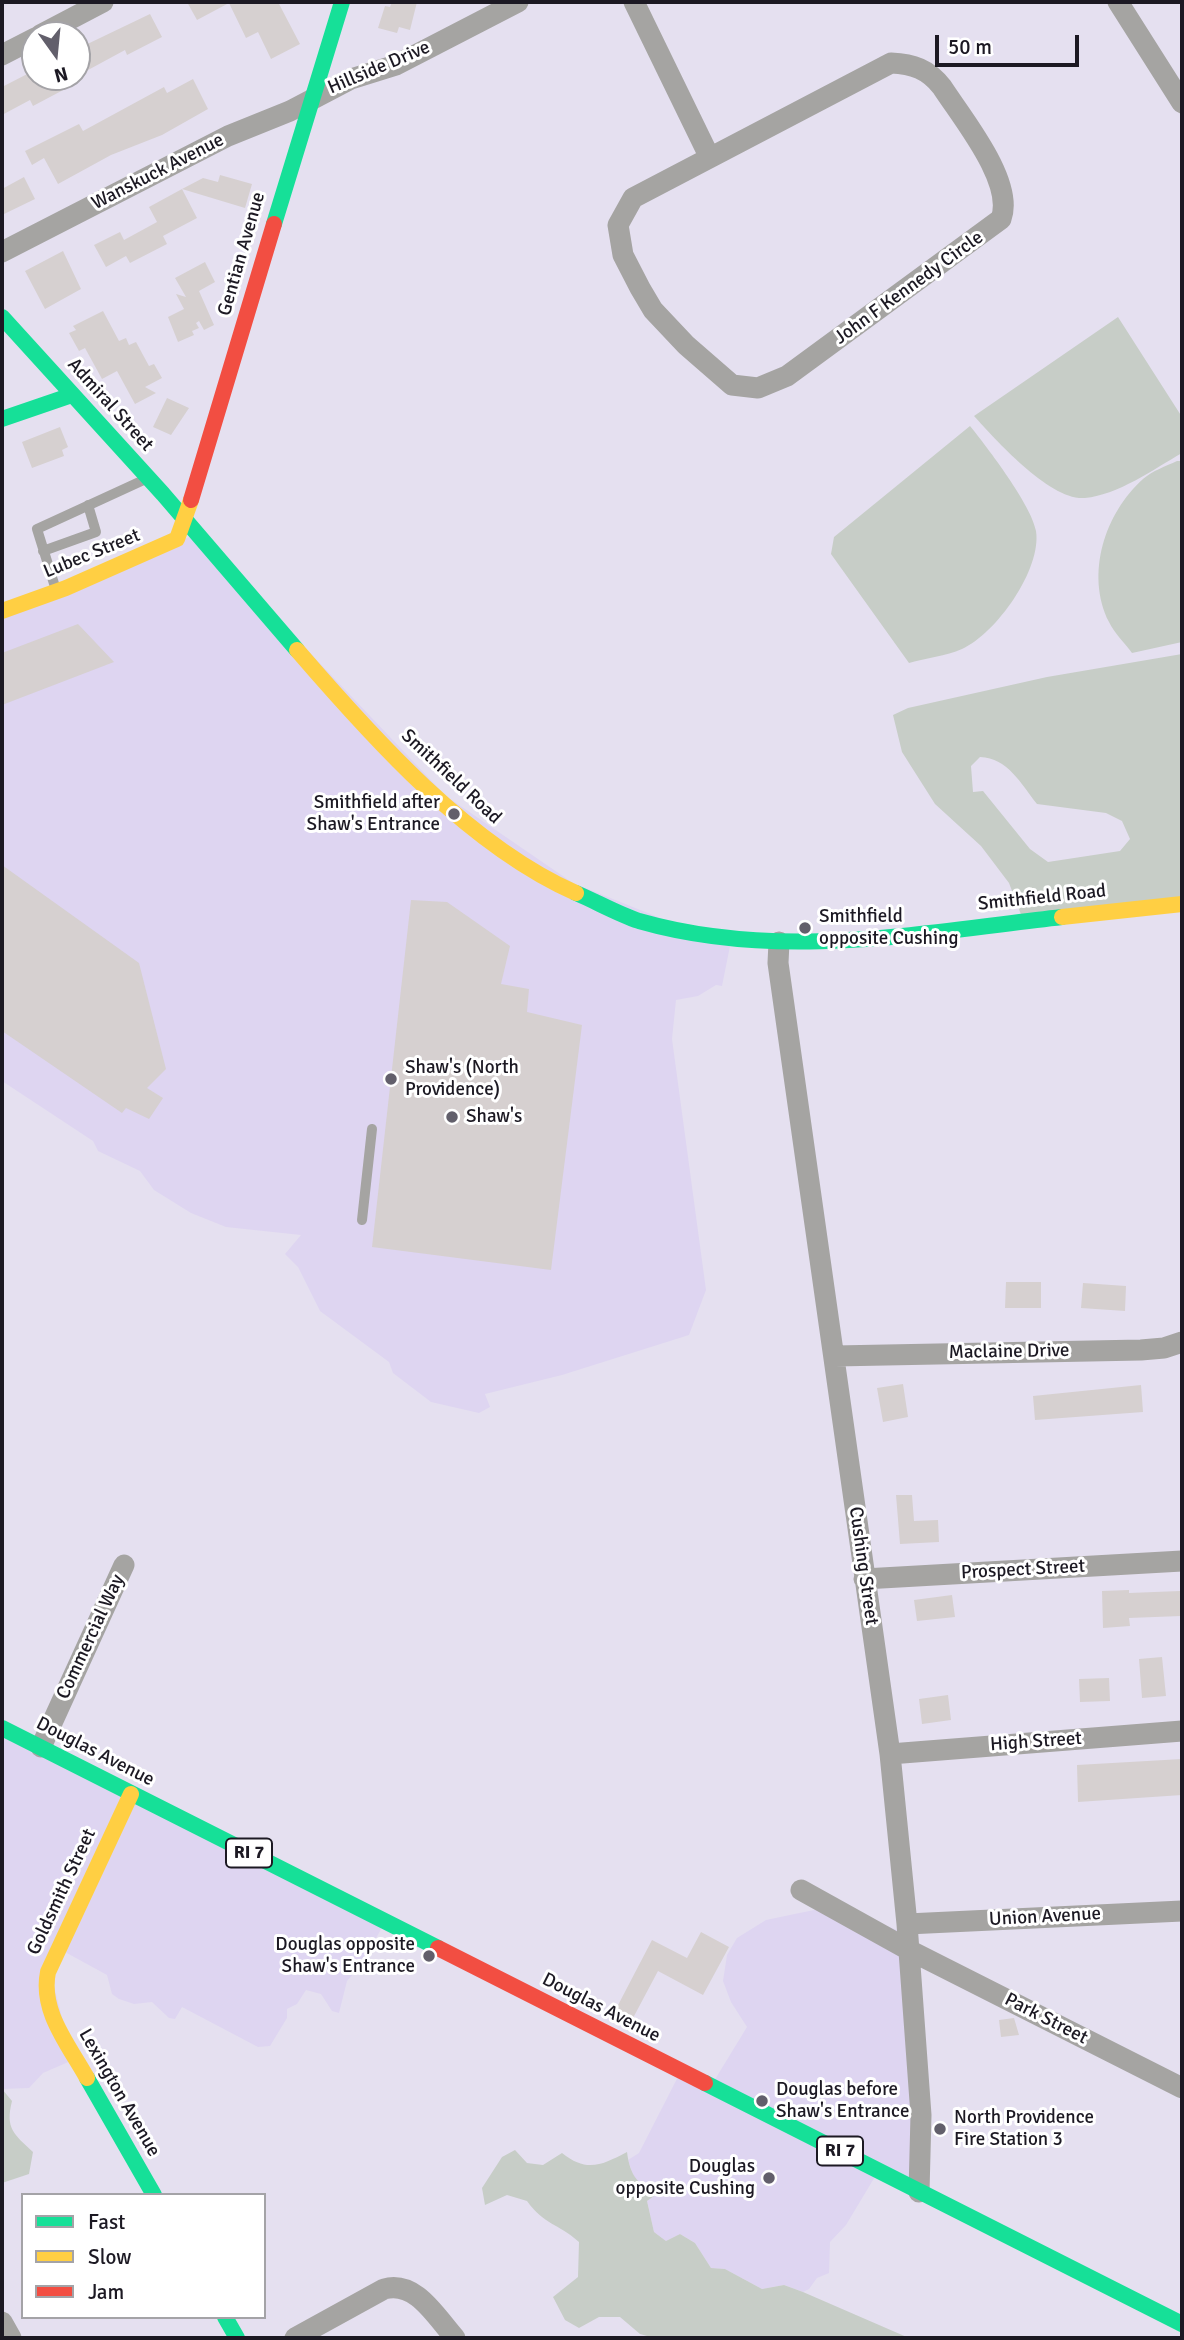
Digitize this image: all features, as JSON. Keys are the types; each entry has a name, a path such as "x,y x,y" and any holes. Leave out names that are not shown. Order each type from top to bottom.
{"main road":[{"name":"Gentian Avenue","path":"186,520 287,174 316,96 342,2"},
{"name":"Admiral Street","path":"2,317 186,520"},
{"path":"2,419 72,395"},
{"name":"Lubec Street","path":"2,611 177,539 186,520"},
{"name":"Smithfield Road","path":"186,520 343,701 425,787 482,837 562,890 631,917 719,938 812,944 1182,904"},
{"name":"Douglas Avenue","path":"2,1728 1182,2324"},
{"name":"Goldsmith Street","path":"49,2011 44,1991 48,1972 131,1794"},
{"name":"Lexington Avenue","path":"49,2011 152,2193"},
{"path":"226,2319 237,2338"}],"street":[{"path":"67,21 103,2"},
{"name":"Hillside Drive","path":"316,96 351,79 396,65 518,2"},
{"path":"634,2 709,156"},
{"path":"1118,2 1182,103"},
{"path":"2,55 21,45"},
{"name":"John F Kennedy Circle","path":"891,63 915,65 933,76 975,138 1003,191 1005,210 1001,219 989,229 803,366 772,384 747,389 732,385 653,310 623,255 618,239 618,225 633,198 709,156 881,66 891,63"},
{"name":"Wanskuck Avenue","path":"2,252 216,142 316,96"},
{"name":"Cushing Street","path":"779,942 778,963 802,1145 835,1356 890,1754 907,1924 921,2115 919,2192"},
{"name":"Maclaine Drive","path":"835,1356 1141,1350 1164,1348 1182,1342"},
{"name":"Prospect Street","path":"864,1579 1182,1562"},
{"name":"Commercial Way","path":"41,1747 124,1565"},
{"name":"High Street","path":"890,1754 1182,1731"},
{"name":"Park Street","path":"800,1890 909,1950 1182,2088"},
{"name":"Union Avenue","path":"907,1924 1182,1911"},
{"path":"295,2338 384,2289 397,2286 412,2290 455,2338"},
{"path":"2,2322 10,2338"}],"lane":[{"path":"56,591 37,529 148,478"},
{"path":"43,551 96,532 88,505"},
{"path":"362,1220 372,1129"}],"shaded area":[{"path":"1118,317 1182,417 1182,453 1110,492 1085,498 1071,496 1040,480 974,416"},
{"path":"970,426 1008,477 1033,520 1036,546 1032,563 1014,599 989,630 962,649 909,663 831,554 834,537"},
{"path":"1182,461 1182,642 1132,653 1111,626 1102,603 1099,565 1103,545 1118,509 1130,493 1147,476"},
{"path":"197,534 446,796 573,883 730,946 722,986 716,985 698,996 676,1000 672,1039 706,1290 689,1335 562,1375 485,1394 490,1407 479,1413 431,1402 393,1373 389,1362 320,1311 298,1267 285,1254 301,1235 226,1227 191,1213 154,1190 140,1171 98,1151 93,1141 2,1081 2,611"},
{"path":"1182,654 1182,906 1025,925 1009,883 981,846 935,804 902,752 893,715 908,708 1047,677","holes":["980,757 990,758 1013,773 1037,804 1106,813 1122,821 1130,839 1120,851 1048,862 1030,849 983,791 973,792 971,766"]},
{"path":"2,1727 385,1922 361,1965 347,1981 339,2013 332,2011 321,1994 306,1990 297,2004 287,2009 287,2018 270,2046 258,2047 182,2007 175,2019 169,2018 152,2002 134,2004 119,1999 112,1994 107,1975 65,1952 51,1975 73,2060 43,2073 29,2088 2,2089"},
{"path":"833,1906 908,1934 918,2185 879,2170 846,2225 830,2242 829,2273 817,2278 809,2289 803,2292 784,2285 762,2289 725,2269 711,2268 695,2243 680,2234 666,2241 654,2232 647,2201 663,2189 649,2189 635,2180 628,2160 639,2153 683,2067 714,2081 747,2027 731,2002 723,1981 727,1955 737,1938 766,1920"},
{"path":"2,2089 12,2101 10,2118 13,2130 33,2152 29,2174 2,2183"},
{"path":"515,2150 527,2163 543,2165 562,2153 579,2163 594,2165 627,2152 637,2180 648,2187 664,2189 647,2201 654,2232 666,2241 680,2234 695,2243 711,2268 725,2269 762,2289 784,2285 909,2338 654,2338 640,2334 620,2317 599,2317 579,2328 565,2320 553,2297 578,2277 579,2242 545,2220 527,2201 507,2195 485,2205 482,2188 502,2157"}],"building":[{"path":"187,2 278,2 300,44 271,59 258,32 246,38 229,3 197,20"},
{"path":"392,2 417,2 410,30 399,27 397,33 378,28 385,6 390,7"},
{"path":"150,14 162,37 127,55 125,50 91,68 91,42"},
{"path":"21,77 21,91 61,91 33,106 30,100 2,115 2,87"},
{"path":"193,79 208,109 162,135 111,155 58,184 44,158 32,165 25,151 79,124 83,131 164,87 167,93"},
{"path":"220,175 252,184 245,208 182,189 203,178 218,182"},
{"path":"24,177 35,199 2,215 2,189"},
{"path":"182,189 197,218 163,236 167,244 130,263 126,256 106,267 94,245 120,232 124,240 157,222 149,207"},
{"path":"63,251 81,289 45,309 25,271"},
{"path":"205,262 215,282 199,291 214,325 204,330 199,321 196,323 199,328 192,331 194,335 178,342 168,317 184,309 176,294 186,297 175,278"},
{"path":"103,311 119,341 126,338 129,345 136,342 149,366 154,364 162,378 145,387 156,393 135,404 117,371 102,379 85,348 79,351 69,333 76,330 73,326"},
{"path":"167,398 189,408 171,435 153,427"},
{"path":"60,427 68,447 62,450 64,456 32,468 22,442"},
{"path":"78,624 114,662 2,705 2,653"},
{"path":"2,865 139,963 166,1069 147,1088 163,1098 149,1119 126,1108 122,1113 2,1031"},
{"path":"411,900 447,902 510,946 501,984 529,989 527,1012 582,1025 551,1270 372,1247"},
{"path":"1006,1282 1041,1282 1041,1308 1005,1308"},
{"path":"1083,1283 1126,1286 1125,1311 1081,1308"},
{"path":"903,1384 908,1417 883,1422 877,1388"},
{"path":"1141,1385 1143,1412 1035,1420 1033,1396"},
{"path":"896,1495 912,1495 914,1521 938,1520 939,1542 900,1544"},
{"path":"1129,1590 1129,1593 1180,1591 1181,1616 1129,1618 1130,1626 1103,1628 1102,1591"},
{"path":"952,1595 955,1617 917,1621 914,1600"},
{"path":"1162,1657 1166,1696 1142,1698 1139,1659"},
{"path":"1109,1678 1110,1701 1080,1702 1079,1679"},
{"path":"948,1695 951,1720 922,1724 919,1699"},
{"path":"1182,1759 1182,1795 1078,1802 1077,1765"},
{"path":"701,1932 729,1947 703,1995 658,1971 633,2018 616,2009 652,1940 687,1958"},
{"path":"1014,2018 1019,2035 1001,2037 999,2020"}],"traffic: fast":[{"path":"274,224 342,2"},
{"path":"2,317 163,494 297,650"},
{"path":"2,419 72,395"},
{"path":"576,893 639,921 691,933 744,940 850,940 1062,917"},
{"path":"2,1728 438,1948"},
{"path":"87,2078 153,2193"},
{"path":"705,2083 1182,2324"},
{"path":"226,2319 237,2338"}],"traffic: slow":[{"path":"2,611 66,588 177,539 191,500"},
{"path":"297,650 390,753 460,818 536,873 576,893"},
{"path":"1062,917 1182,904"},
{"path":"87,2078 52,2014 48,2000 48,1972 131,1794"}],"traffic: jam":[{"path":"191,500 274,224"},
{"path":"438,1948 705,2083"}],"place":[{"name":"Smithfield after Shaw's Entrance","path":"454,814"},
{"name":"Smithfield opposite Cushing","path":"805,928"},
{"name":"Shaw's (North Providence)","path":"391,1079"},
{"name":"Shaw's","path":"452,1117"},
{"name":"Douglas opposite Shaw's Entrance","path":"429,1956"},
{"name":"Douglas before Shaw's Entrance","path":"762,2101"},
{"name":"North Providence Fire Station 3","path":"940,2129"},
{"name":"Douglas opposite Cushing","path":"769,2178"}]}
